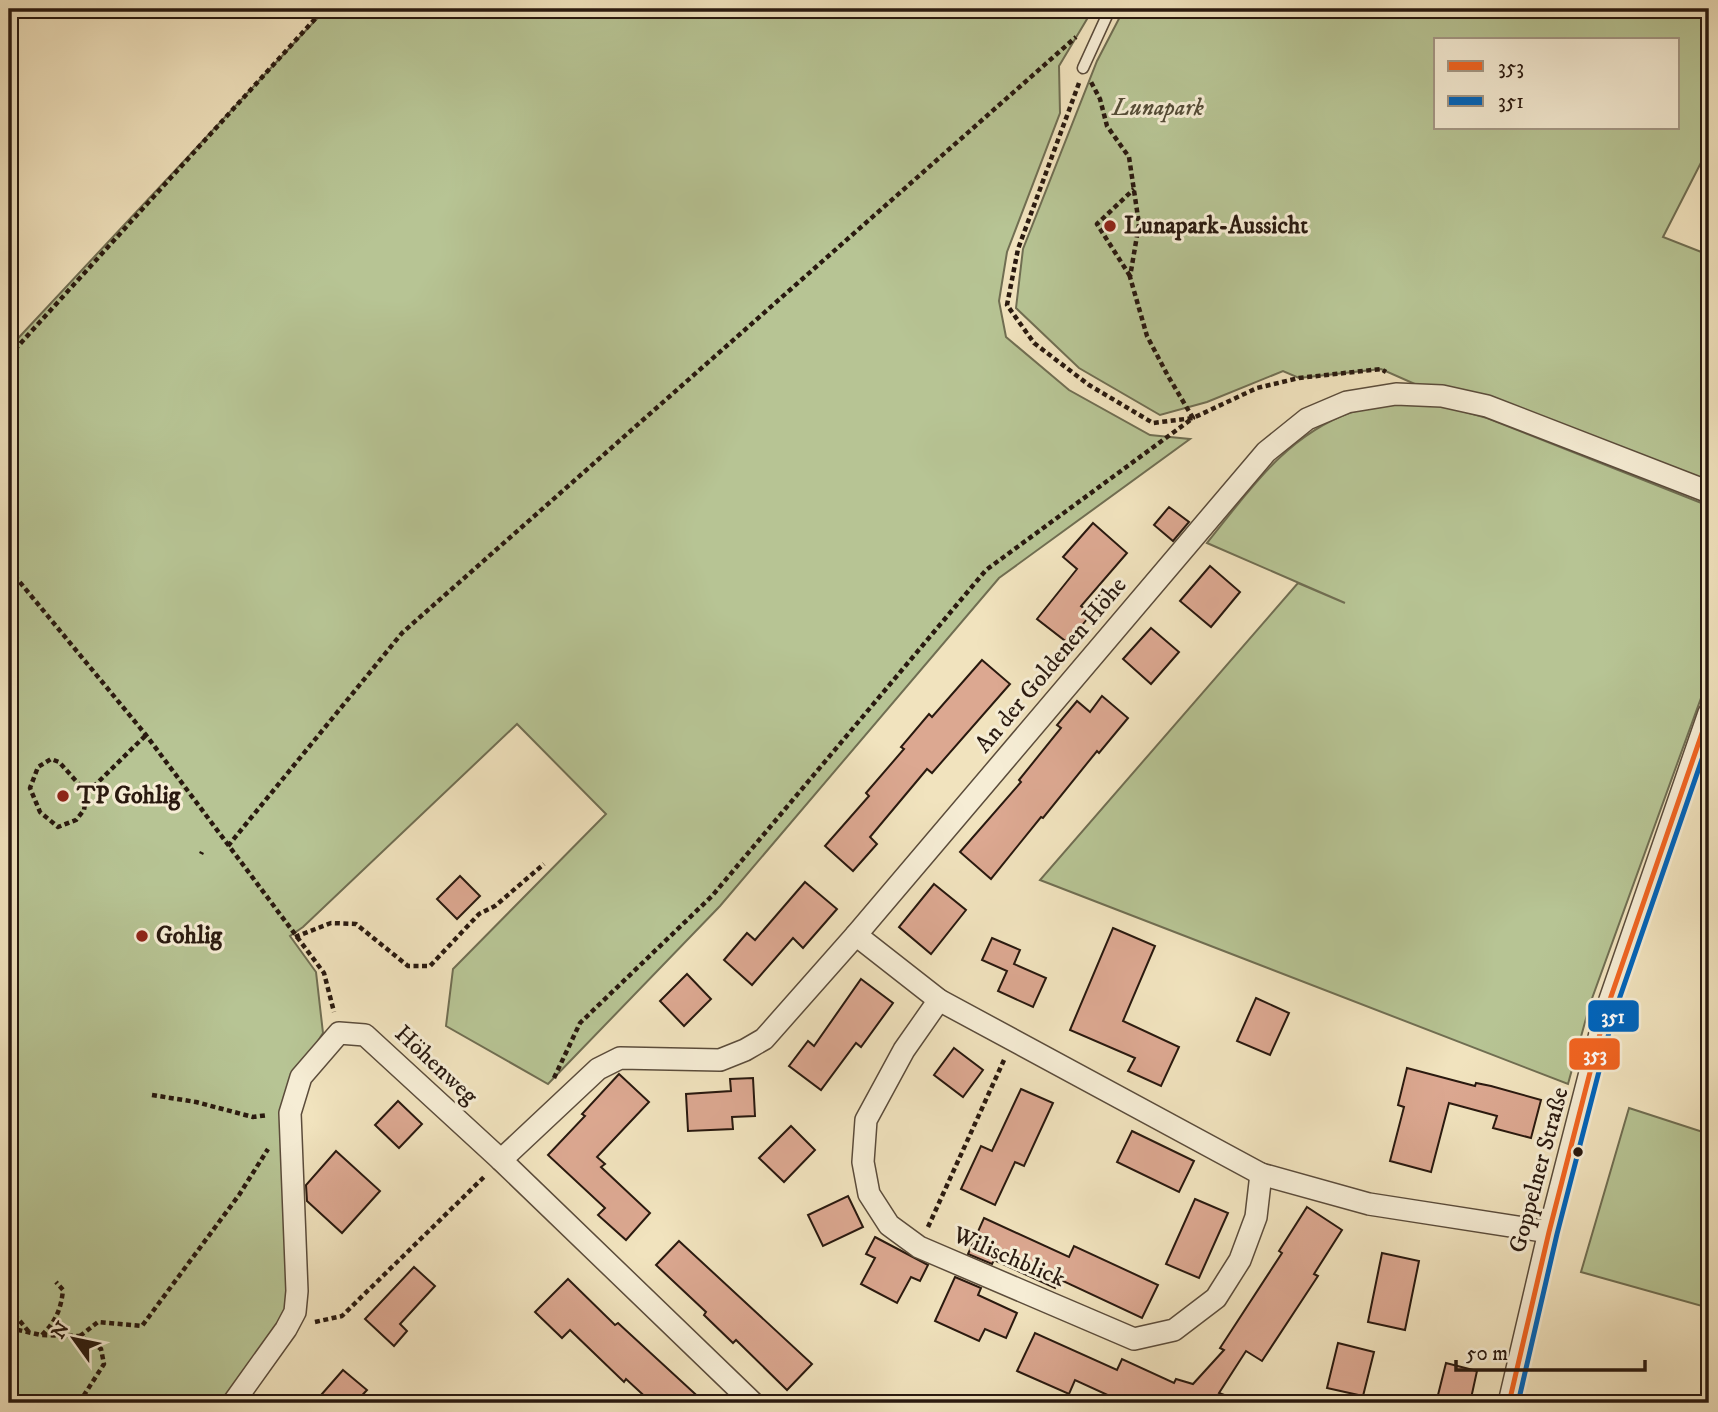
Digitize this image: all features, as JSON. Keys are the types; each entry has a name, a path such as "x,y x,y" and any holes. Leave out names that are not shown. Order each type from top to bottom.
{"street":[{"name":"An der Goldenen Höhe","path":"501,1160 559,1102 598,1069 620,1058 720,1060 764,1039 856,935 1266,452 1307,419 1347,402 1396,394 1442,396 1487,406 1709,492"},
{"name":"Goppelner Straße","path":"1509,1403 1549,1232 1605,1014 1709,713"},
{"path":"856,935 939,1000 1261,1174 1368,1204 1549,1232"},
{"name":"Wilischblick","path":"939,1000 904,1050 866,1120 863,1162 869,1194 889,1225 919,1247 1134,1339 1174,1330 1216,1298 1240,1260 1256,1217 1261,1174"},
{"path":"233,1403 286,1329 295,1312 297,1291 290,1113 301,1077 339,1033"},
{"name":"Höhenweg","path":"339,1033 365,1035 501,1160 753,1403"}],"lane":[{"path":"1083,68 1110,9"}],"path":[{"path":"9,356 324,9"},
{"path":"228,846 402,633 1079,35"},
{"path":"1083,68 1100,99 1107,126 1129,157 1139,224 1130,277"},
{"path":"1083,68 1018,249 1007,305 1034,343 1090,384 1153,423 1194,418"},
{"path":"1134,189 1097,224 1130,277 1147,336 1194,418"},
{"path":"559,1102 553,1080 580,1023 712,896 986,570 1194,418 1257,388 1299,377 1381,369 1393,375"},
{"path":"9,569 146,735 324,973 339,1033"},
{"path":"87,793 59,762 51,759 38,767 30,788 40,812 58,827 76,820 84,810 87,793 146,735"},
{"path":"295,937 331,923 356,924 408,966 430,966 479,914 495,906 544,864"},
{"path":"919,1247 1013,1041"},
{"path":"152,1096 196,1102 253,1117 290,1113"},
{"path":"80,1336 98,1322 142,1326 239,1195 268,1148"},
{"path":"286,1329 342,1316 501,1160"},
{"path":"41,1335 55,1323 61,1306 63,1290 56,1282"},
{"path":"9,1308 29,1333"},
{"path":"9,1328 41,1335 80,1336 101,1349 104,1364 79,1403"}],"green space":[{"path":"326,9 1093,9 1059,66 1060,113 1007,252 999,301 1006,337 1069,390 1150,435 1190,439 999,578 720,906 548,1084 446,1026 453,969 606,814 517,724 303,927 290,936 316,972 323,1033 297,1074 291,1297 283,1323 224,1403 9,1403 9,348"},
{"name":"Lunapark","path":"1124,9 1709,9 1709,147 1663,237 1709,255 1709,492 1442,396 1381,369 1299,378 1283,371 1207,402 1160,415 1079,368 1016,308 1023,249 1097,61"},
{"path":"1400,404 1444,406 1487,418 1709,506 1709,676 1590,1004 1568,1084 1040,880 1298,583 1345,603 1207,543 1270,467 1307,435 1352,412"},
{"path":"1629,1108 1709,1134 1709,1308 1581,1272"}],"building":[{"path":"1169,507 1189,522 1173,541 1154,525"},
{"path":"1093,523 1127,553 1081,606 1091,614 1068,643 1037,619 1077,569 1063,557"},
{"path":"1210,566 1240,592 1211,627 1180,601"},
{"path":"1151,628 1179,652 1151,684 1123,659"},
{"path":"982,660 1010,684 932,773 927,769 870,837 877,844 853,871 825,846 869,796 866,793 904,749 901,747 929,714 932,717"},
{"path":"1102,696 1128,718 1099,753 1097,751 991,879 960,852 1021,782 1019,780 1061,728 1057,725 1077,701 1090,712"},
{"path":"460,876 480,896 457,919 437,899"},
{"path":"805,882 837,909 803,948 793,938 752,985 724,960 747,933 755,940"},
{"path":"934,884 966,910 931,954 899,927"},
{"path":"1113,928 1155,946 1123,1021 1179,1047 1161,1086 1128,1071 1135,1058 1070,1030"},
{"path":"992,938 1020,950 1014,964 1046,978 1033,1007 998,991 1007,971 982,960"},
{"path":"687,974 711,999 684,1026 660,1001"},
{"path":"861,979 893,1003 861,1047 856,1043 821,1090 789,1066 808,1041 814,1046"},
{"path":"1256,998 1289,1013 1270,1055 1237,1041"},
{"path":"954,1048 983,1070 963,1097 934,1075"},
{"path":"1407,1068 1541,1100 1531,1138 1493,1128 1497,1116 1449,1103 1431,1172 1390,1161 1404,1107 1398,1105"},
{"path":"619,1074 649,1102 597,1157 605,1164 601,1167 650,1213 626,1240 598,1215 605,1208 548,1155 585,1116 582,1114"},
{"path":"753,1078 755,1116 732,1117 733,1129 688,1131 686,1094 731,1091 730,1079"},
{"path":"1021,1089 1053,1103 1024,1166 1015,1162 995,1205 961,1189 981,1146 992,1151"},
{"path":"398,1101 422,1124 399,1148 375,1125"},
{"path":"791,1126 815,1150 784,1182 759,1158"},
{"path":"1132,1131 1194,1161 1179,1192 1117,1162"},
{"path":"336,1151 380,1191 342,1233 307,1201 306,1185"},
{"path":"848,1196 863,1227 823,1246 808,1215"},
{"path":"1195,1199 1228,1213 1199,1278 1166,1264"},
{"path":"1307,1207 1342,1230 1314,1274 1318,1276 1262,1361 1246,1351 1219,1393 1238,1400 1237,1403 1125,1403 1075,1380 1069,1394 1017,1371 1035,1333 1117,1370 1122,1359 1174,1383 1176,1379 1193,1384 1224,1350 1220,1348 1282,1253 1279,1251"},
{"path":"984,1218 1069,1257 1074,1246 1158,1285 1142,1318 1059,1279 1055,1288 994,1260 992,1264 968,1254"},
{"path":"875,1237 928,1265 920,1281 911,1277 897,1303 861,1284 875,1258 866,1254"},
{"path":"679,1241 812,1364 787,1390 736,1340 733,1343 704,1315 706,1312 656,1265"},
{"path":"1382,1253 1419,1261 1405,1330 1368,1322"},
{"path":"414,1267 435,1286 400,1324 407,1331 394,1346 365,1319"},
{"path":"955,1277 981,1288 978,1295 1017,1313 1006,1338 985,1329 979,1341 935,1321"},
{"path":"568,1279 615,1325 618,1323 705,1403 652,1403 626,1379 624,1382 570,1330 562,1338 535,1312"},
{"path":"1338,1343 1374,1352 1363,1396 1327,1388"},
{"path":"1446,1363 1477,1371 1470,1403 1436,1403"},
{"path":"343,1370 367,1390 355,1403 314,1403"}],"transit line":[{"name":"353","path":"1509,1403 1549,1232 1605,1014 1709,713"},
{"name":"351","path":"1518,1403 1557,1234 1613,1017 1709,739"}],"place":[{"name":"Lunapark-Aussicht","path":"1110,226"},
{"name":"TP Gohlig","path":"63,796"},
{"name":"Gohlig","path":"142,936"}]}
